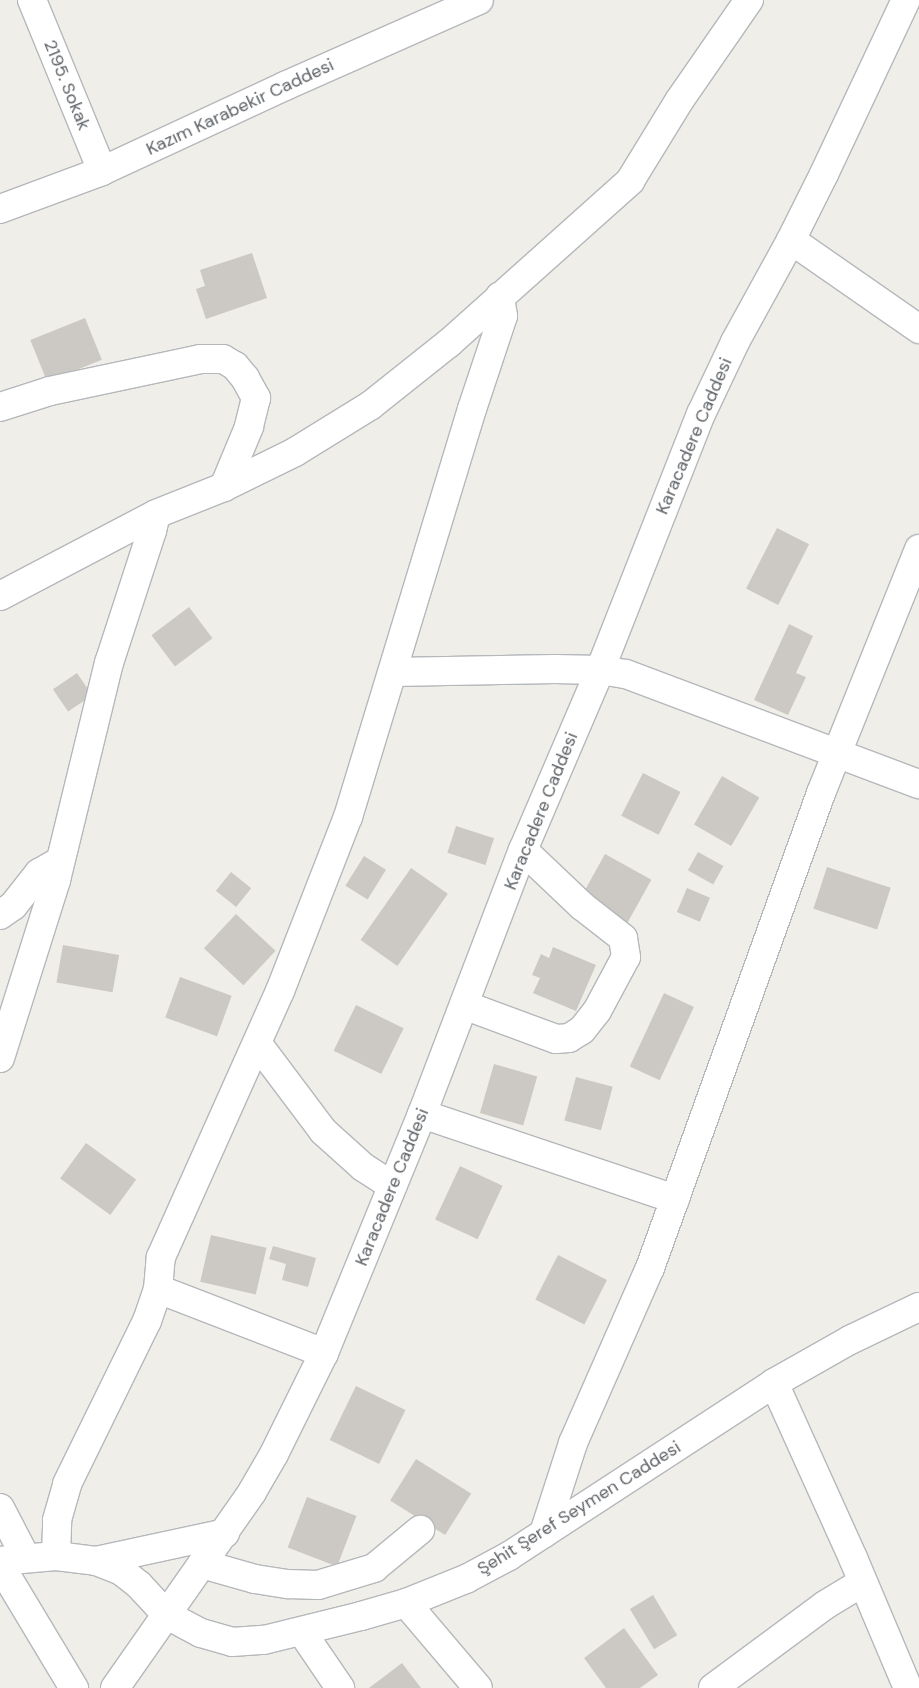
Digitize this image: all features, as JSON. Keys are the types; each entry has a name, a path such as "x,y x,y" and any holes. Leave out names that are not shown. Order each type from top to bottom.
{"street":[{"name":"2195. Sokak","path":"32,0 102,171"},
{"name":"Kazım Karabekir Caddesi","path":"0,209 102,171 479,0"},
{"path":"0,596 156,514 224,486 295,452 371,405 449,343 630,181 680,101 749,0"},
{"name":"Karacadere Caddesi","path":"115,1688 225,1533 274,1454 324,1353 422,1114 523,850 600,670 701,414 735,342 791,240 906,0"},
{"path":"791,240 919,329"},
{"path":"56,1556 57,1520 67,1484 147,1320 158,1290 161,1257 280,992 348,816 472,409 503,316 500,296"},
{"path":"0,407 50,391 200,359 223,359 236,366 256,398 249,427 224,486"},
{"path":"0,1058 60,861 109,663 156,514"},
{"path":"544,1533 573,1443 650,1268 837,752 919,549"},
{"path":"393,672 600,670 648,680 919,784"},
{"path":"464,1005 556,1039 569,1038 582,1030 597,1011 626,957 626,946 623,938 576,900 523,850"},
{"path":"0,915 13,906 39,873 60,861"},
{"path":"257,1043 323,1131 363,1167 392,1186"},
{"path":"422,1114 675,1199"},
{"path":"158,1290 324,1353"},
{"name":"Şehit Şeref Seymen Caddesi","path":"13,1560 56,1556 96,1560 120,1570 139,1585 167,1614 201,1634 232,1642 264,1640 302,1632 406,1603 466,1579 510,1556 774,1383 850,1340 919,1307"},
{"path":"774,1383 908,1688"},
{"path":"0,1508 13,1560"},
{"path":"202,1564 255,1579 288,1584 318,1585 374,1568 420,1530"},
{"path":"96,1560 225,1533"},
{"path":"0,1565 74,1688"},
{"path":"713,1688 824,1605 863,1582"},
{"path":"406,1603 478,1688"},
{"path":"302,1632 340,1688"}],"building":[{"path":"252,253 267,298 206,319 196,289 205,286 200,270"},
{"path":"85,318 102,360 47,382 30,340"},
{"path":"777,528 809,544 778,605 746,589"},
{"path":"189,607 212,638 175,666 151,635"},
{"path":"789,624 813,636 796,673 806,677 788,715 754,700"},
{"path":"77,673 92,695 68,712 53,689"},
{"path":"643,773 680,792 659,835 621,816"},
{"path":"722,776 759,798 731,846 694,824"},
{"path":"456,826 494,838 485,865 447,853"},
{"path":"698,852 723,866 713,884 688,870"},
{"path":"605,854 651,880 627,924 580,899"},
{"path":"364,856 386,870 368,899 345,886"},
{"path":"827,867 891,888 877,930 813,909"},
{"path":"411,868 448,894 397,966 361,940"},
{"path":"231,872 251,888 236,907 216,891"},
{"path":"687,888 710,898 700,922 677,912"},
{"path":"236,914 275,951 243,985 204,948"},
{"path":"63,945 119,955 113,992 56,982"},
{"path":"553,947 596,965 576,1011 533,993 540,978 532,975 541,954 549,958"},
{"path":"180,977 232,996 217,1036 165,1017"},
{"path":"664,993 694,1007 660,1080 630,1066"},
{"path":"356,1005 404,1028 381,1074 334,1051"},
{"path":"494,1064 537,1076 523,1125 480,1113"},
{"path":"576,1077 613,1087 601,1130 564,1120"},
{"path":"86,1143 136,1179 110,1215 60,1179"},
{"path":"460,1166 503,1186 478,1239 435,1219"},
{"path":"211,1235 267,1248 256,1295 200,1282"},
{"path":"273,1246 316,1258 308,1287 282,1280 286,1264 269,1259"},
{"path":"558,1255 607,1280 584,1325 535,1300"},
{"path":"356,1386 405,1410 379,1464 330,1440"},
{"path":"416,1459 471,1493 445,1535 390,1501"},
{"path":"307,1497 356,1516 337,1566 288,1547"},
{"path":"653,1595 677,1635 654,1649 630,1609"},
{"path":"624,1628 658,1675 640,1688 606,1688 584,1658"},
{"path":"402,1663 421,1688 369,1688"}]}
